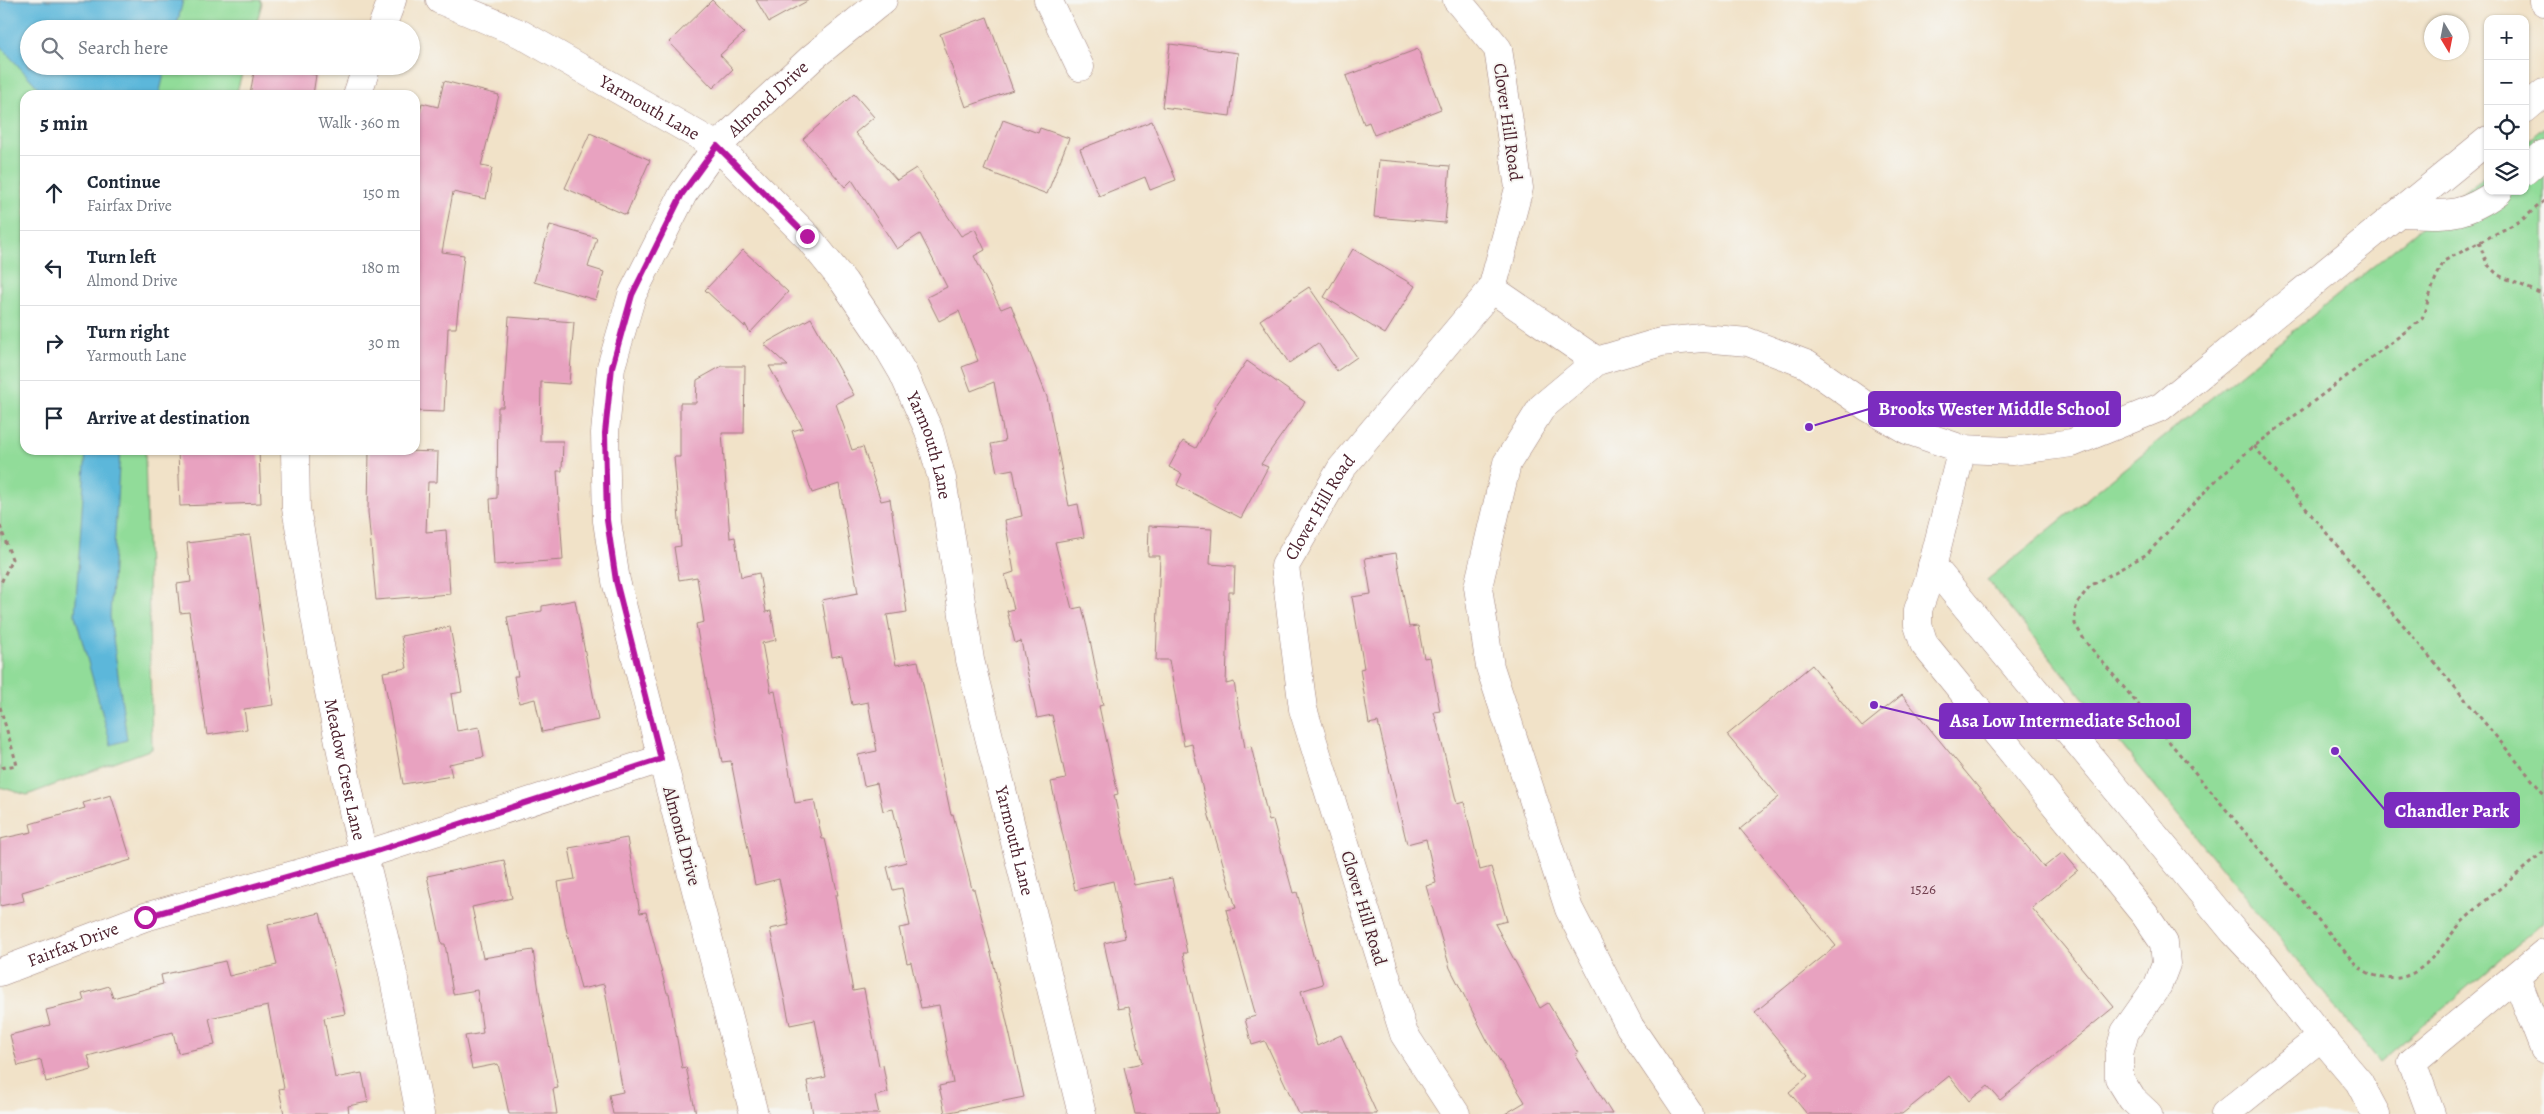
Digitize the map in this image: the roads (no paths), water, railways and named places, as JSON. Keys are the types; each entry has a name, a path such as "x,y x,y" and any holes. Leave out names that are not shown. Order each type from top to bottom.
{"street":[{"path":"384,20 392,0"},
{"name":"Yarmouth Lane","path":"440,0 521,34 717,146 807,236 844,282 886,344 902,372 929,431 942,479 970,660 1082,1114"},
{"name":"Almond Drive","path":"754,1114 616,581 607,520 605,433 612,367 632,295 682,194 717,146 812,57 883,0"},
{"path":"1048,0 1080,67"},
{"name":"Clover Hill Road","path":"1456,1114 1404,1034 1303,709 1285,566 1341,469 1492,289 1519,188 1498,49 1457,0"},
{"path":"359,90 365,75"},
{"path":"2529,106 2544,94"},
{"path":"1689,1114 1630,1027 1569,909 1490,666 1478,587 1507,463 1542,407 1597,362 1661,342 1702,338 1748,342 1806,364 1869,408 1907,430 1962,449 2012,451 2072,444 2161,407 2484,143"},
{"path":"2529,167 2544,154"},
{"path":"2400,213 2454,215 2481,204 2493,195"},
{"path":"1492,289 1597,362"},
{"path":"1962,449 1918,610 1918,625 1924,644 2145,915 2164,943 2166,964 2158,985 2125,1032 2119,1054 2119,1078 2132,1099 2148,1114"},
{"name":"Meadow Crest Lane","path":"295,455 296,508 323,662 364,855 392,969 420,1114"},
{"path":"1932,564 2234,932 2264,964 2359,1082 2376,1114"},
{"name":"Fairfax Drive","path":"0,972 145,917 364,855 661,759"},
{"path":"2431,1114 2412,1062 2544,953"},
{"path":"2516,977 2544,1049"},
{"path":"2225,1114 2321,1037"}],"water":[{"path":"0,0 183,0 178,20 20,20 20,68 0,46"},
{"path":"27,75 164,75 160,90 40,90"},
{"path":"86,455 120,455 110,616 127,740 111,745 75,615"}],"place":[{"name":"Brooks Wester Middle School","path":"1809,427"},
{"name":"Asa Low Intermediate School","path":"1874,705"},
{"name":"Chandler Park","path":"2335,751"}]}
